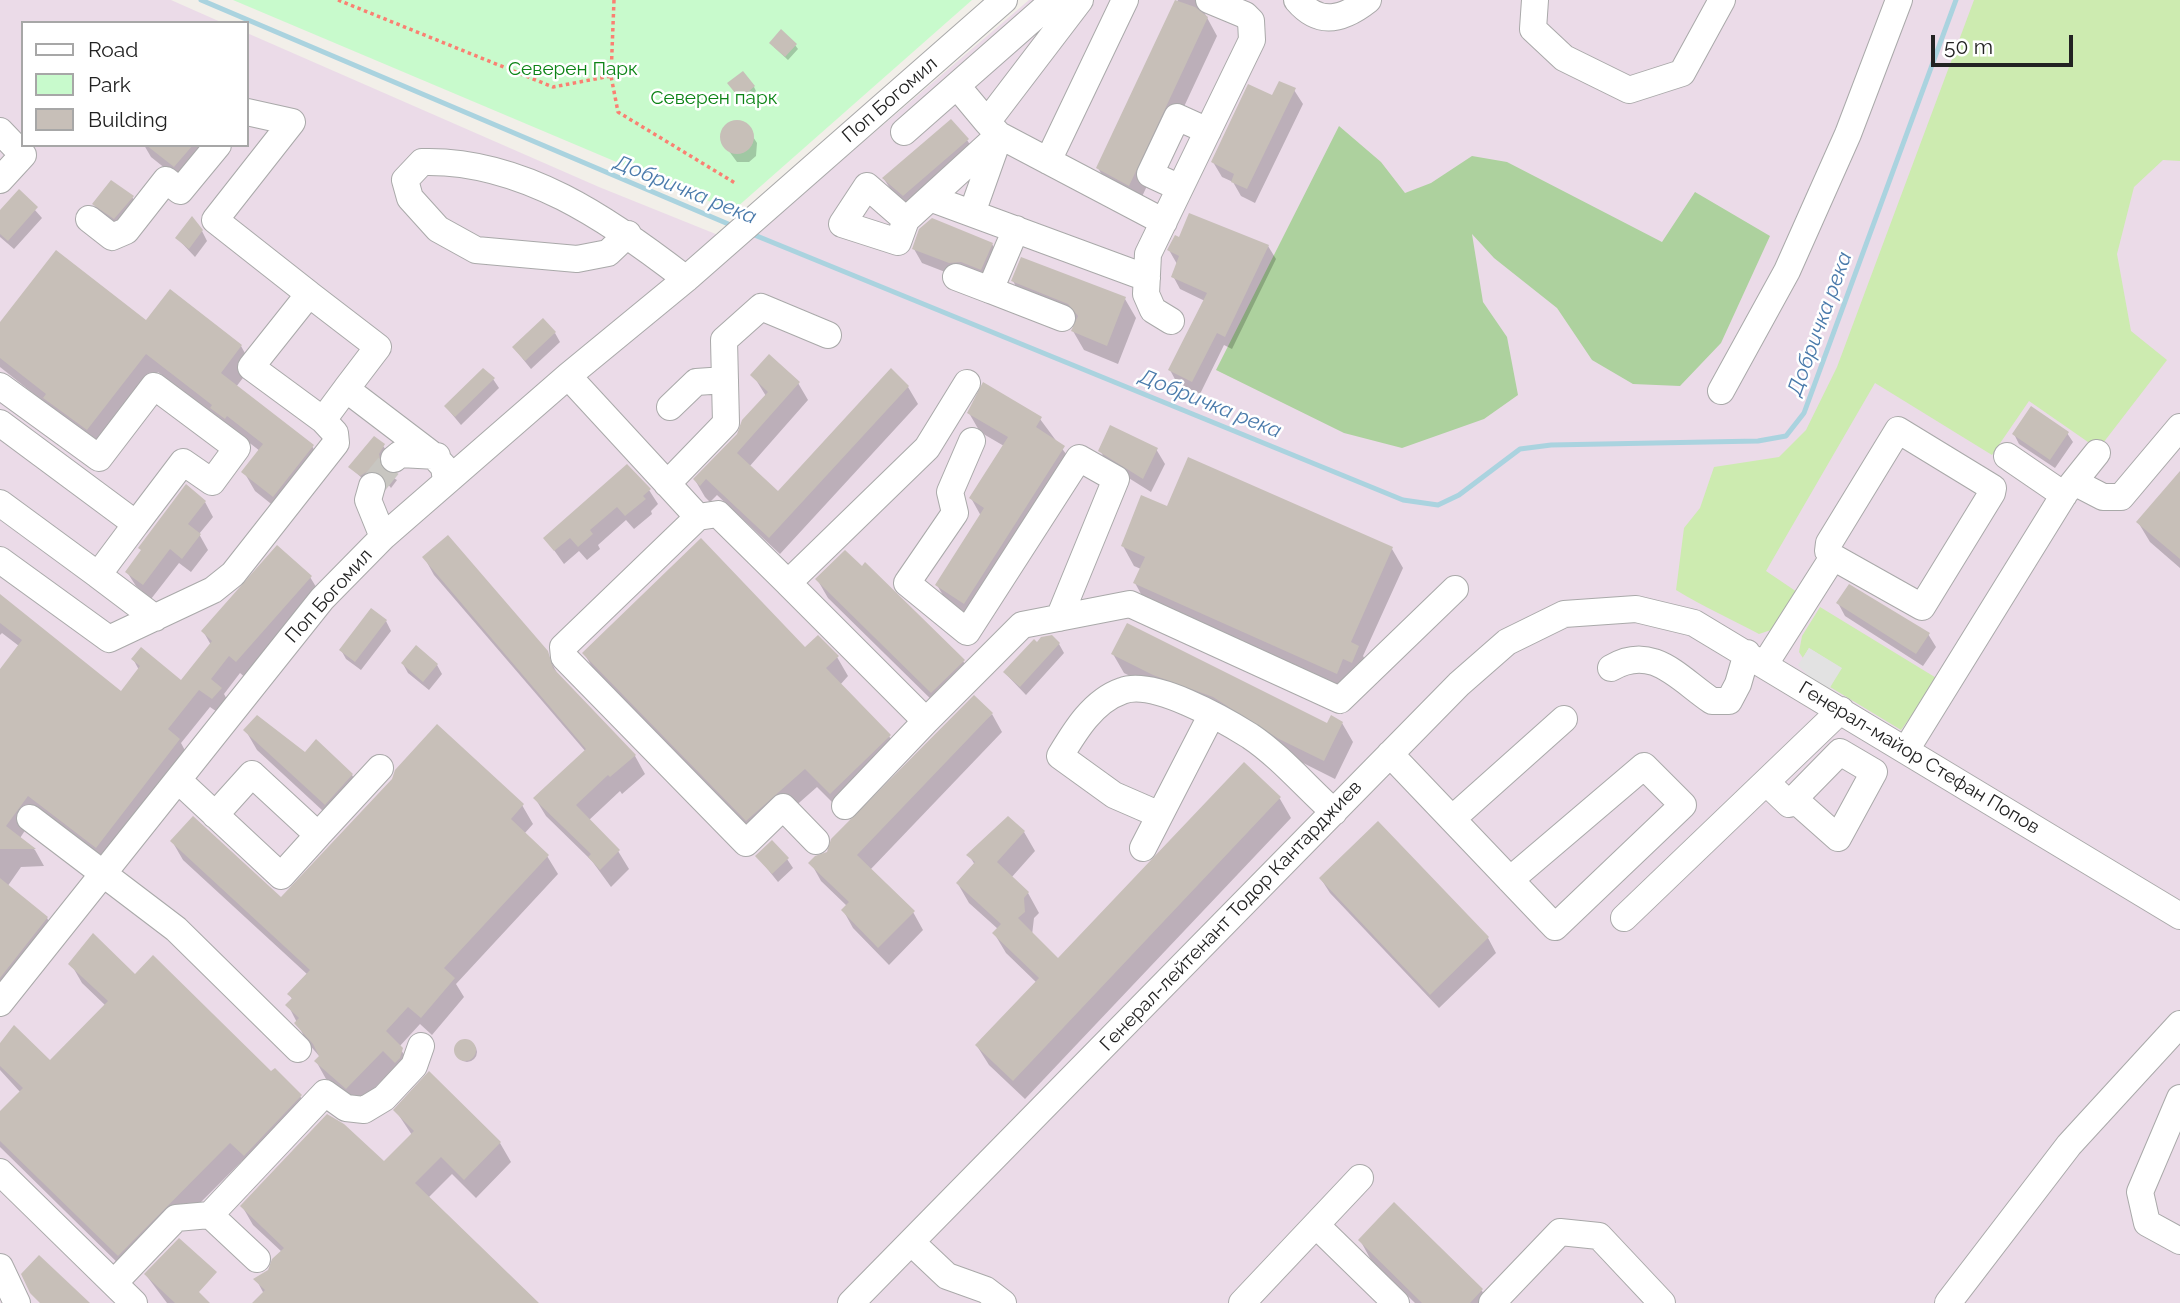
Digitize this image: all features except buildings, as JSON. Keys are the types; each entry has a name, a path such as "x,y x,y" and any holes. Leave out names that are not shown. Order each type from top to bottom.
{"street":[{"name":"Поп Богомил","path":"0,1003 322,599 383,537 568,376 776,201 1004,0"},
{"path":"904,132 1054,0"},
{"path":"906,220 930,198 993,129 1080,0"},
{"path":"1048,161 1125,0"},
{"path":"1171,321 1153,310 1146,294 1148,254 1252,40 1251,21 1245,15 1209,0"},
{"path":"1297,0 1303,7 1330,18 1349,15 1368,0"},
{"path":"1535,0 1534,29 1564,58 1629,90 1682,73 1722,0"},
{"path":"1721,391 1787,271 1848,134 1899,0"},
{"path":"957,86 993,129 1164,222"},
{"path":"215,220 292,122 248,112"},
{"path":"972,213 993,129"},
{"path":"0,180 23,156 1,135"},
{"path":"180,191 216,147"},
{"path":"628,234 608,253 577,259 476,250 438,229 410,198 405,180 422,162 457,161 505,173 570,201 628,234 685,279"},
{"path":"89,219 112,237 126,231 166,180 378,347 323,420"},
{"path":"930,198 1147,278"},
{"path":"990,290 1016,229"},
{"path":"956,277 1062,318"},
{"path":"0,560 109,639 214,590 233,574 336,443 335,433 323,420 251,367 309,294"},
{"path":"667,484 726,423 724,340 761,307 828,335"},
{"path":"568,376 698,517"},
{"path":"670,407 696,382 725,380"},
{"path":"788,583 927,448 967,383"},
{"path":"0,386 99,458 154,386 237,448 212,482 183,462 98,575"},
{"path":"346,389 434,456 444,467 446,481"},
{"path":"0,423 136,524"},
{"path":"2007,456 2069,489 2103,497 2122,497 2180,428"},
{"path":"1898,430 1993,488 1993,493 1922,607 1833,557 1828,551 1829,543 1898,430"},
{"path":"972,441 950,492 955,513 906,583 967,632 1022,625 1130,604 1340,701 1455,589"},
{"path":"1906,750 2069,489 2097,453"},
{"path":"394,459 400,454 470,460"},
{"path":"967,632 1079,458 1116,478 1059,618"},
{"path":"372,486 368,500 383,537"},
{"path":"0,503 155,618"},
{"path":"816,841 783,807 746,843 564,657 563,647 698,517 718,514 926,721"},
{"path":"1611,668 1626,659 1652,660 1673,670 1712,701 1729,701 1756,659 1833,557"},
{"name":"Генерал-лейтенант Тодор Кантарджиев","path":"851,1303 1459,684 1507,642 1564,614 1636,609 1653,613"},
{"name":"Генерал-майор Стефан Попов","path":"1653,613 1694,624 1756,659 2180,916"},
{"path":"845,807 1022,625"},
{"path":"1160,815 1114,795 1060,756 1075,731 1101,703 1124,690 1158,690 1251,737 1334,812"},
{"path":"1624,918 1840,710"},
{"path":"1143,848 1211,716"},
{"path":"1452,819 1564,719"},
{"path":"1391,754 1452,819 1510,880 1555,927 1683,806 1644,766 1510,880"},
{"path":"178,780 281,876 380,768"},
{"path":"215,814 252,774 318,835"},
{"path":"1766,782 1789,804 1794,799"},
{"path":"30,818 176,929 298,1049"},
{"path":"1948,1303 2069,1145 2180,1024"},
{"path":"114,1283 177,1218 210,1214 325,1094 346,1108 364,1110 384,1098 414,1066 421,1046"},
{"path":"2180,1098 2140,1192 2147,1223 2180,1241"},
{"path":"0,1172 134,1303"},
{"path":"1241,1303 1360,1178"},
{"path":"210,1214 257,1259"},
{"path":"1316,1225 1395,1303"},
{"path":"1492,1303 1560,1232 1599,1237 1662,1303"},
{"path":"911,1242 947,1276 986,1290 1003,1303"},
{"path":"0,1267 17,1303"}],"path":[{"path":"338,0 553,87 611,76"},
{"path":"614,0 611,76 618,111 735,183"}],"shaded area":[{"path":"0,0 171,0 218,21 21,21 21,147 248,147 248,33 599,187 743,245 1029,0 2180,0 2180,1303 0,1303"},
{"path":"1809,648 1842,668 1829,689 1811,679 1798,665"}],"green space":[{"name":"Северен Парк","path":"233,0 972,0 736,208 723,207"},
{"path":"1974,0 2180,0 2180,161 2163,160 2134,187 2117,254 2131,331 2167,360 2100,447 2088,442 2029,401 1992,455 1875,383 1766,571 1797,592 1771,630 1759,634 1676,590 1684,528 1700,508 1714,467 1779,457 1806,430 1837,367"},
{"path":"1339,126 1381,162 1405,193 1431,183 1472,156 1507,162 1662,242 1695,192 1770,236 1721,343 1680,386 1633,384 1592,360 1557,308 1494,258 1472,234 1483,302 1507,337 1518,395 1484,419 1402,448 1344,433 1216,370"},
{"path":"1820,607 1938,679 1901,730 1830,687 1841,668 1809,648 1803,658 1799,652 1802,636"}],"waterway":[{"name":"Добричка река","path":"201,0 733,226"},
{"name":"Добричка река","path":"752,234 1403,500 1438,505 1459,495 1520,449 1551,445 1758,441 1786,436 1804,413 1956,0"}],"tunnel":[{"path":"372,486 394,459"}],"park label":[{"name":"Северен парк","path":"714,98"}]}
